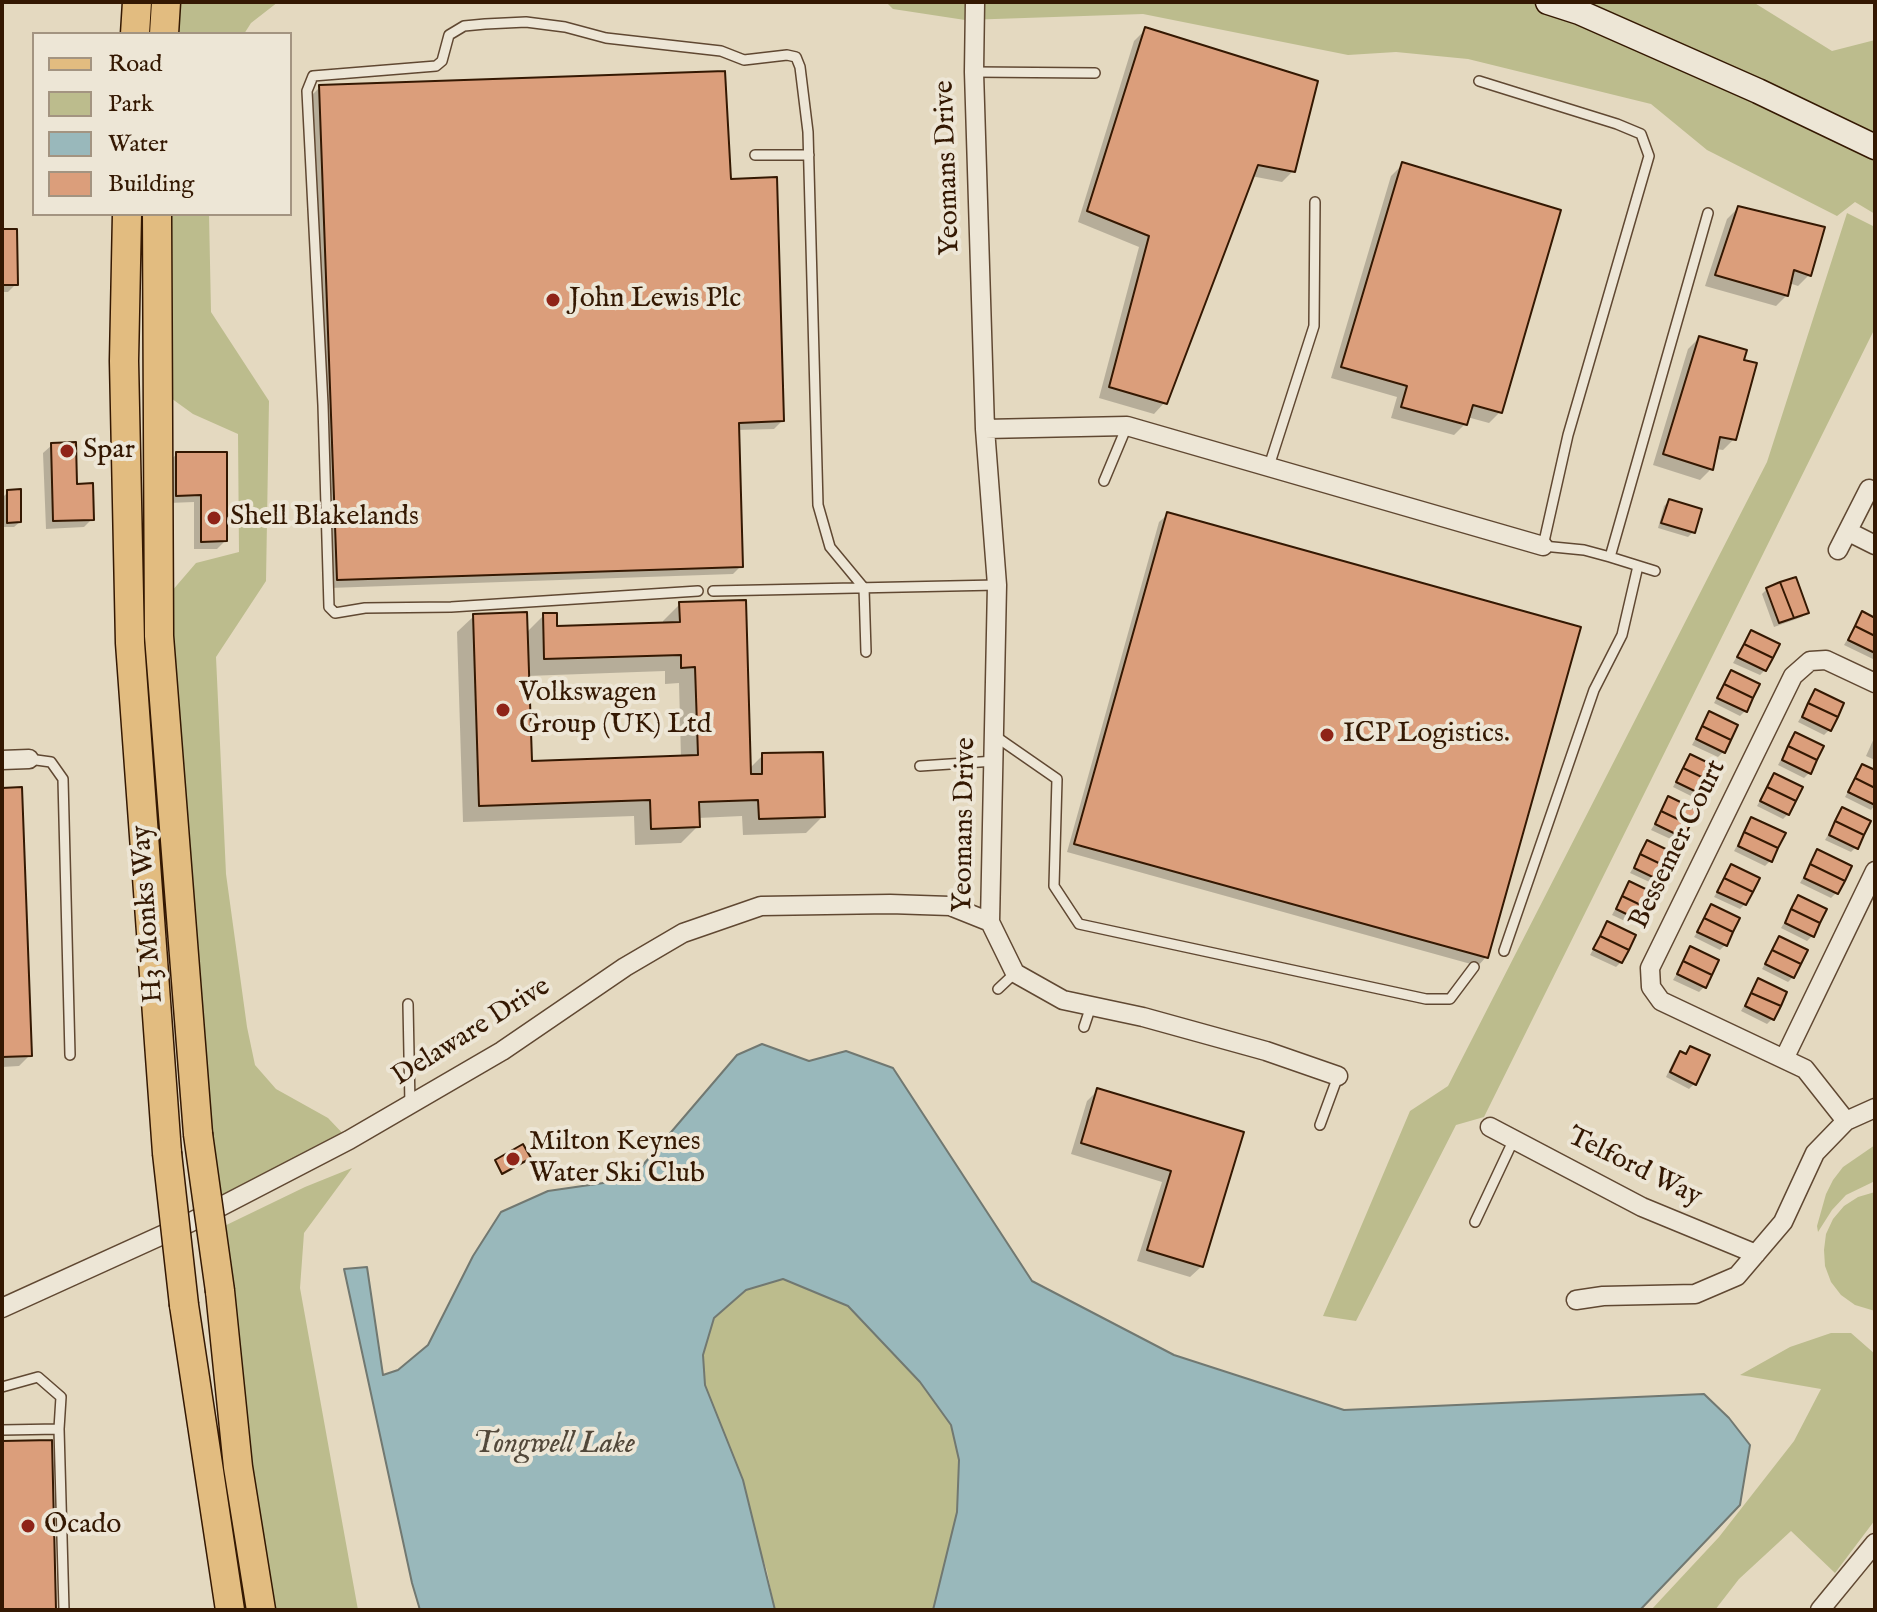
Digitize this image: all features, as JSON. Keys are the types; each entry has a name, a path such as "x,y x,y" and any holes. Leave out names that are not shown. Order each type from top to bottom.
{"main road":[{"name":"H3 Monks Way","path":"127,216 124,361 130,643 167,1153 184,1305 230,1610"},
{"name":"H3 Monks Way","path":"157,216 159,636 198,1134 220,1291 238,1467 261,1610"}],"street":[{"name":"Yeomans Drive","path":"975,2 974,72 985,429 997,585 990,922 1015,973"},
{"path":"1548,2 1579,12 1875,147"},
{"path":"985,429 1127,426 1543,546"},
{"path":"1838,550 1869,489"},
{"path":"1849,532 1875,545"},
{"name":"Bessemer Court","path":"1846,1121 1805,1069 1661,1001 1651,987 1650,968 1793,676 1810,661 1826,660 1875,683"},
{"path":"2,760 29,759"},
{"path":"1784,1059 1875,871"},
{"name":"Delaware Drive","path":"2,1308 191,1222 349,1140 502,1051 625,967 683,933 761,906 950,906 990,922"},
{"path":"1015,973 1063,1000 1143,1017 1338,1076"},
{"path":"1576,1300 1603,1296 1695,1294 1737,1276 1783,1222 1815,1153 1846,1121 1875,1108"},
{"name":"Telford Way","path":"1490,1127 1642,1207 1756,1254"},
{"path":"1820,1610 1875,1543"}],"lane":[{"path":"698,591 451,607 365,608 335,613 329,607 323,405 307,91 308,82 313,76 436,66 442,61 449,35 464,26 526,22 565,27 606,38 721,51 744,60 787,55 796,57 800,67 809,155 818,505 830,547 864,588 866,652"},
{"path":"974,72 1095,73"},
{"path":"1479,81 1641,134 1649,156 1568,435 1543,546 1584,550 1655,571"},
{"path":"755,155 809,155"},
{"path":"1269,466 1314,326 1315,202"},
{"path":"1610,557 1708,213"},
{"path":"1104,481 1127,426"},
{"path":"1504,951 1594,690 1622,635 1638,566"},
{"path":"713,591 997,585"},
{"path":"995,736 1057,779 1054,886 1079,924 1426,999 1450,999 1474,967"},
{"path":"29,759 51,762 63,779 70,1055"},
{"path":"920,766 995,761"},
{"path":"998,989 1015,973"},
{"path":"408,1004 410,1105"},
{"path":"1084,1027 1091,1006"},
{"path":"1320,1125 1338,1076"},
{"path":"1475,1222 1514,1139"},
{"path":"2,1387 38,1377 61,1397 59,1429 64,1610"},
{"path":"2,1430 59,1429"}],"green space":[{"path":"166,2 278,2 251,23 245,32 164,32"},
{"path":"886,2 1753,2 1832,51 1875,40 1875,214 1855,202 1837,216 1707,150 1651,104 1468,59 1396,52 1348,55 1143,14 965,20 893,9"},
{"path":"1847,213 1875,227 1875,328 1484,1117 1456,1125 1356,1321 1323,1316 1410,1111 1448,1086 1767,462"},
{"path":"157,216 209,216 211,312 269,401 266,581 216,657 226,874 247,1027 255,1065 276,1089 328,1118 349,1140 208,1213 159,606 196,563 239,552 238,434 193,414 157,388"},
{"path":"1875,1145 1875,1181 1846,1195 1818,1232 1826,1194 1833,1180 1843,1167"},
{"path":"352,1168 304,1233 300,1288 358,1610 261,1610 214,1231"},
{"path":"1875,1192 1875,1311 1855,1305 1841,1295 1831,1282 1825,1266 1824,1250 1826,1234 1844,1206 1858,1197"},
{"path":"783,1279 848,1306 920,1382 951,1425 959,1460 957,1512 933,1610 775,1610 767,1571 705,1385 703,1355 714,1318 746,1290"},
{"path":"1831,1333 1851,1333 1875,1354 1875,1520 1835,1573 1791,1531 1739,1579 1715,1610 1651,1610 1719,1537 1794,1441 1821,1389 1740,1375 1790,1347"}],"water":[{"name":"Tongwell Lake","path":"762,1044 809,1061 846,1051 893,1068 1032,1281 1174,1355 1344,1410 1704,1394 1729,1418 1750,1445 1740,1505 1640,1610 933,1610 957,1512 959,1460 951,1425 920,1382 848,1306 783,1279 746,1290 714,1318 703,1355 705,1385 743,1480 775,1610 420,1610 344,1269 367,1267 383,1375 398,1370 428,1345 473,1256 501,1212 548,1191 631,1179 737,1055"}],"building":[{"path":"1145,27 1318,81 1295,172 1258,165 1167,404 1109,387 1149,236 1087,211"},
{"name":"John Lewis Plc","path":"725,71 731,179 777,177 784,421 739,423 743,567 337,580 319,85"},
{"path":"1402,162 1561,210 1502,413 1473,405 1467,425 1401,407 1407,386 1341,367"},
{"path":"1738,206 1825,227 1811,276 1794,270 1788,296 1715,275"},
{"path":"2,229 17,229 18,285 2,285"},
{"path":"1699,336 1747,350 1744,360 1757,363 1736,440 1720,437 1713,470 1663,454"},
{"path":"76,442 77,484 93,483 94,520 53,521 51,443"},
{"name":"Shell Blakelands","path":"176,452 227,452 227,541 201,542 201,495 176,496"},
{"path":"21,489 21,522 7,523 7,490"},
{"path":"1669,499 1702,509 1695,533 1661,523"},
{"name":"ICP Logistics.","path":"1167,512 1581,627 1488,958 1074,844"},
{"path":"1796,577 1809,613 1794,618 1780,582"},
{"path":"1780,582 1794,618 1779,623 1766,588"},
{"name":"Volkswagen Group (UK) Ltd","path":"746,600 751,774 762,774 762,753 823,752 825,817 759,819 758,800 699,802 700,827 651,829 650,800 479,806 473,614 527,612 532,761 698,755 695,667 681,668 681,655 544,659 543,613 557,613 557,626 680,622 679,602"},
{"path":"1862,611 1875,618 1875,636 1855,626"},
{"path":"1855,626 1875,636 1875,653 1848,640"},
{"path":"1751,630 1780,644 1773,658 1744,644"},
{"path":"1744,644 1773,658 1766,671 1737,657"},
{"path":"1731,670 1760,684 1753,698 1724,684"},
{"path":"1724,684 1753,698 1747,712 1717,698"},
{"path":"1815,689 1844,703 1838,717 1808,703"},
{"path":"1808,703 1838,717 1831,731 1802,717"},
{"path":"1709,711 1738,725 1731,740 1702,726"},
{"path":"1702,726 1731,740 1725,753 1696,739"},
{"path":"1795,732 1824,746 1817,760 1788,746"},
{"path":"1788,746 1817,760 1811,774 1782,760"},
{"path":"1690,754 1719,768 1712,782 1683,768"},
{"path":"1862,764 1875,770 1875,788 1855,778"},
{"path":"1683,768 1712,782 1705,796 1676,782"},
{"path":"1774,773 1803,787 1796,801 1767,787"},
{"path":"1855,778 1875,788 1875,805 1848,792"},
{"path":"22,787 32,1056 2,1057 2,788"},
{"path":"1767,787 1796,801 1789,815 1760,801"},
{"path":"1668,796 1697,810 1690,825 1661,811"},
{"path":"1842,807 1871,821 1864,835 1835,821"},
{"path":"1661,811 1690,825 1684,838 1655,824"},
{"path":"1751,817 1786,833 1778,848 1744,832"},
{"path":"1835,821 1864,835 1858,849 1829,835"},
{"path":"1744,832 1778,848 1772,862 1738,846"},
{"path":"1647,840 1676,854 1669,868 1640,854"},
{"path":"1817,849 1852,866 1845,881 1810,864"},
{"path":"1640,854 1669,868 1663,882 1634,868"},
{"path":"1731,864 1760,878 1753,892 1724,878"},
{"path":"1810,864 1845,881 1838,894 1804,878"},
{"path":"1724,878 1753,892 1746,905 1717,892"},
{"path":"1629,881 1658,895 1651,910 1622,896"},
{"path":"1798,895 1827,909 1820,923 1791,909"},
{"path":"1622,896 1651,910 1645,923 1616,909"},
{"path":"1711,904 1740,918 1733,932 1704,918"},
{"path":"1791,909 1820,923 1814,937 1785,923"},
{"path":"1704,918 1733,932 1727,946 1697,932"},
{"path":"1607,921 1636,935 1629,950 1600,936"},
{"path":"1600,936 1629,950 1622,963 1593,949"},
{"path":"1779,936 1808,950 1801,964 1772,950"},
{"path":"1690,946 1719,960 1712,975 1683,961"},
{"path":"1772,950 1801,964 1794,978 1765,964"},
{"path":"1683,961 1712,975 1706,988 1677,974"},
{"path":"1758,978 1787,992 1781,1006 1751,993"},
{"path":"1751,993 1781,1006 1774,1020 1745,1006"},
{"path":"1690,1046 1710,1055 1696,1085 1670,1072 1680,1051 1686,1054"},
{"path":"1097,1088 1244,1132 1203,1267 1147,1250 1171,1171 1081,1143"},
{"name":"Milton Keynes Water Ski Club","path":"523,1144 531,1158 502,1174 495,1160"},
{"name":"Ocado","path":"52,1440 56,1610 2,1610 2,1441"}],"place":[{"name":"John Lewis Plc","path":"553,300"},
{"name":"Spar","path":"67,451"},
{"name":"Shell Blakelands","path":"214,518"},
{"name":"Volkswagen Group (UK) Ltd","path":"503,710"},
{"name":"ICP Logistics.","path":"1327,735"},
{"name":"Milton Keynes Water Ski Club","path":"513,1159"},
{"name":"Ocado","path":"28,1526"}]}
